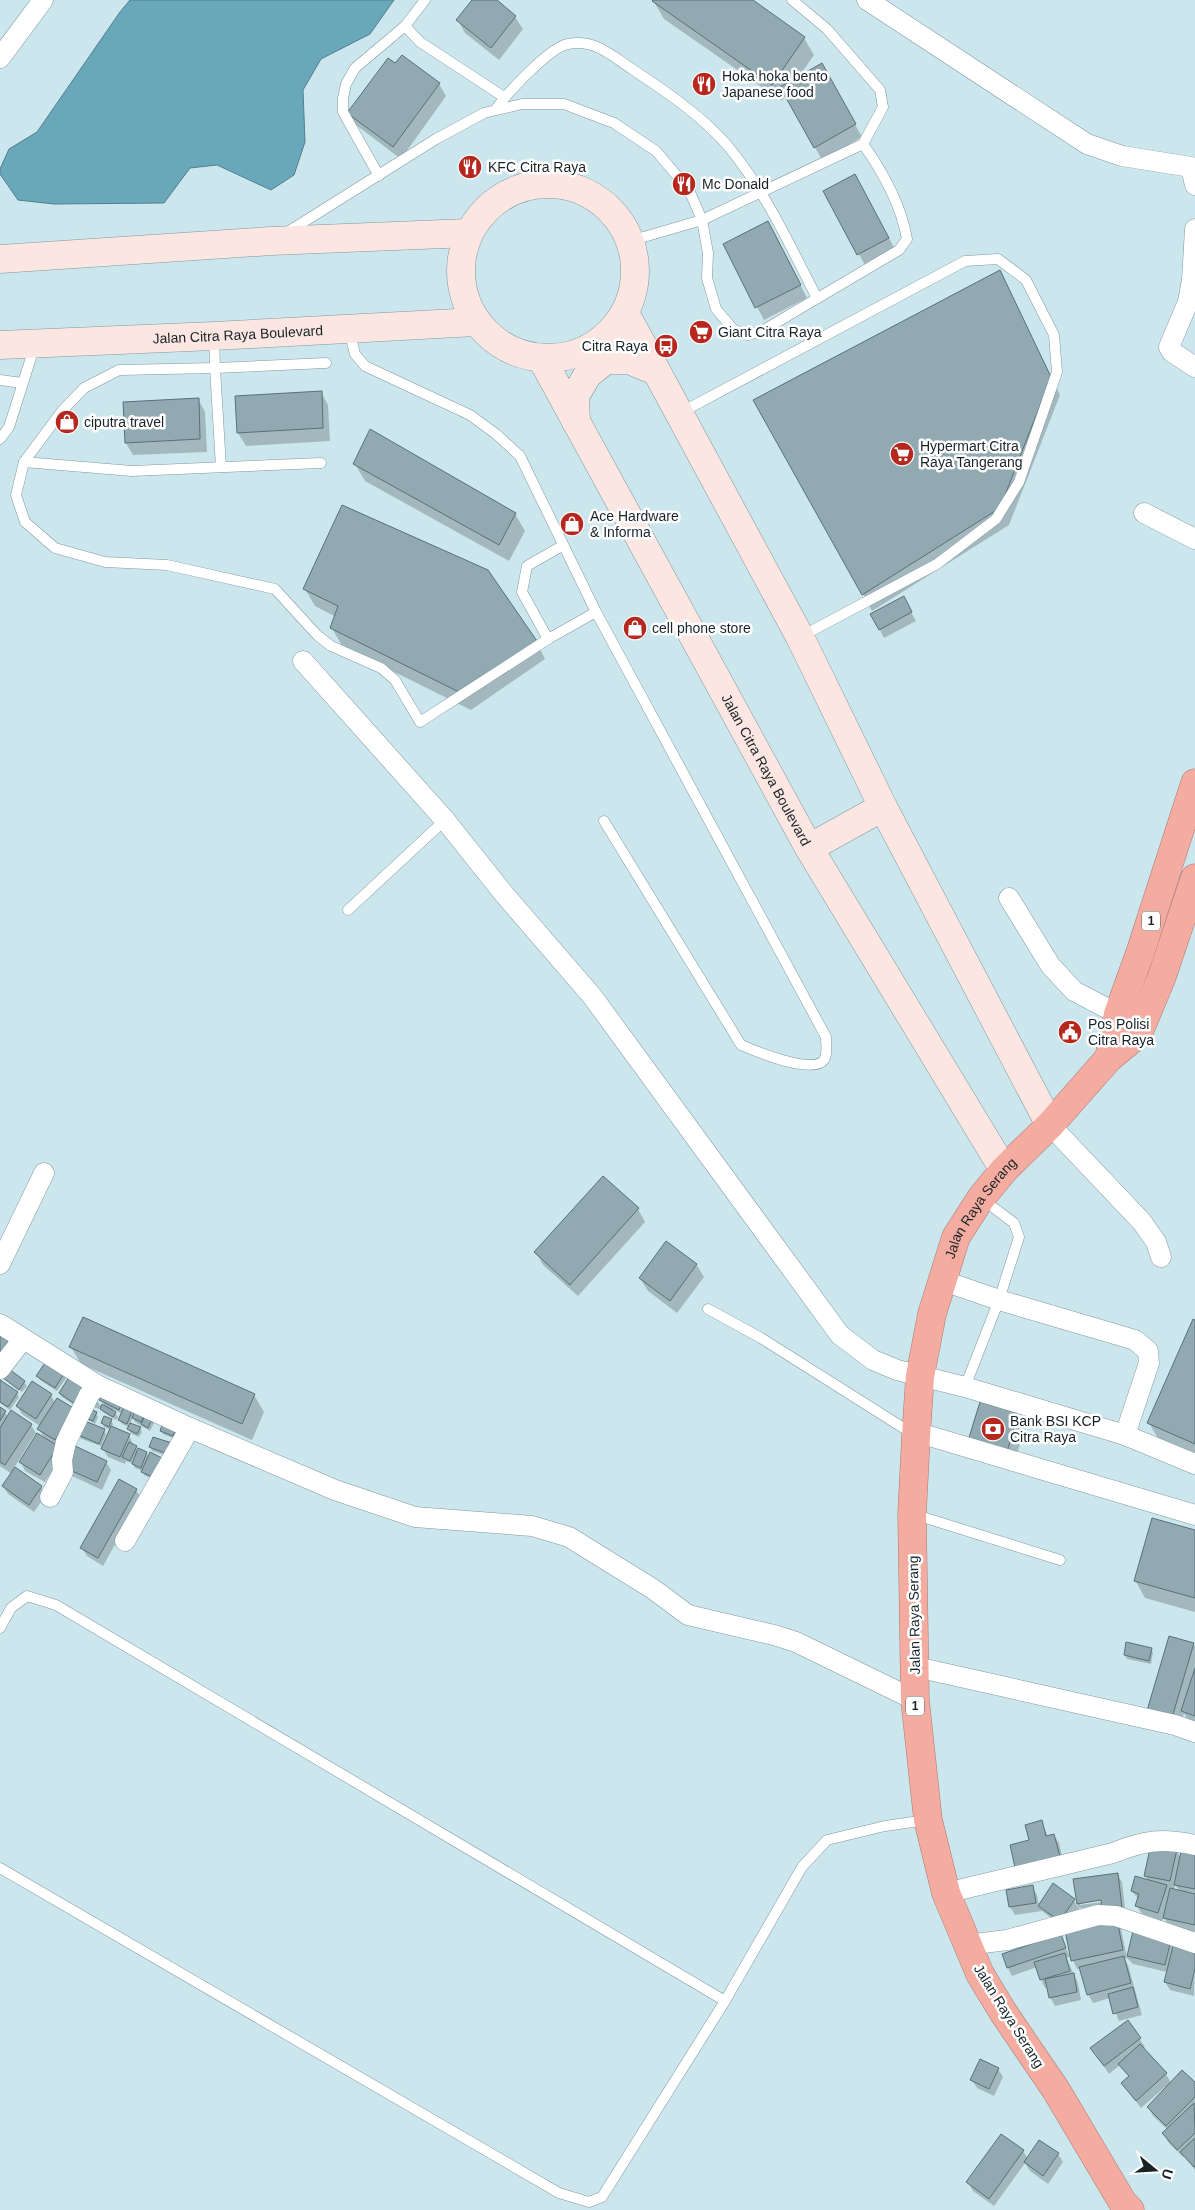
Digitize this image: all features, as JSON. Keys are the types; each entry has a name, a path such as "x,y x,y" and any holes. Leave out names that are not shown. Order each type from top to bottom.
{"highway":[{"name":"Jalan Raya Serang","path":"1109,1058 1118,1014 1195,784"},
{"name":"Jalan Raya Serang","path":"1124,2208 1056,2090 980,1974 946,1893 928,1820 915,1700 916,1667 912,1514 916,1434 920,1376 932,1314 941,1280 956,1237 981,1198 1004,1170 1050,1125 1109,1058 1138,1034 1161,979 1195,878"}],"main road":[{"path":"534,184 561,184 588,192 610,209 626,231 630,241 635,258 634,286 625,313 610,333 590,348 567,357 542,359 516,354 494,341 476,322 463,294 460,263 469,233 485,210 507,193 534,184"},
{"path":"0,259 271,241 469,233"},
{"path":"625,313 800,637 883,807 1050,1125"},
{"name":"Jalan Citra Raya Boulevard","path":"0,345 476,322"},
{"name":"Jalan Citra Raya Boulevard","path":"542,359 809,848 1004,1170"},
{"path":"576,422 575,396 588,374 606,360 629,360 656,371"},
{"path":"809,848 883,807"}],"street":[{"path":"0,58 44,0"},
{"path":"867,0 1087,144 1122,156 1194,173"},
{"path":"1195,229 1192,280 1188,302 1169,347 1172,352 1195,367"},
{"path":"1144,512 1195,539"},
{"path":"303,661 445,820 531,927 592,996 840,1335 874,1360 920,1376 965,1387 1125,1436 1195,1464"},
{"path":"1009,898 1050,965 1074,991 1118,1014"},
{"path":"1050,1125 1142,1222 1156,1242 1161,1257"},
{"path":"0,1264 44,1173"},
{"path":"941,1280 999,1300 1136,1340 1148,1351 1149,1363 1125,1436"},
{"path":"0,1324 97,1385 190,1428 335,1490 415,1517 532,1526 569,1537 645,1584 688,1615 796,1642 915,1700"},
{"path":"0,1369 23,1339"},
{"path":"50,1497 63,1472 62,1460 66,1442 89,1395 97,1385"},
{"path":"125,1541 190,1428"},
{"path":"916,1434 1195,1515"},
{"path":"916,1667 1175,1725 1195,1732"},
{"path":"946,1893 1113,1853 1136,1843 1160,1840 1195,1845"},
{"path":"967,1946 1007,1940 1098,1916 1116,1916 1195,1943"}],"lane":[{"path":"379,176 343,112 346,84 355,68 405,26 425,0"},
{"path":"630,241 702,220 862,144 883,107 880,90 827,29 792,0"},
{"path":"405,26 420,42 504,97"},
{"path":"496,109 504,97 550,53 567,44 593,43 653,83 698,117 726,145 760,192 817,298"},
{"path":"271,241 379,176 436,139 496,109 522,104 564,104 614,123 656,151 689,190 702,220 708,253 707,278 716,309 734,330 748,335 762,331 899,250 907,239 903,217 875,161 862,144"},
{"path":"679,414 965,261 998,258 1026,280 1054,335 1057,372 1044,416 1019,482 996,520 937,564 800,637"},
{"path":"349,329 355,354 365,366 470,415 496,434 520,456 562,546 596,612 826,1037 827,1050 824,1060 816,1065 802,1064 774,1058 741,1044 604,821"},
{"path":"214,336 221,467"},
{"path":"0,439 9,427 36,344"},
{"path":"326,364 119,370 84,388 62,411 24,462 16,496 24,522 55,548 105,562 167,566 275,590 331,646 380,668 395,680 420,722 548,639 596,612"},
{"path":"0,380 22,383"},
{"path":"24,462 132,471 321,463"},
{"path":"548,639 522,592 523,578 527,566 562,546"},
{"path":"348,910 445,820"},
{"path":"965,1387 999,1300 1019,1237 1014,1223 981,1198"},
{"path":"708,1309 761,1338 916,1434"},
{"path":"912,1514 1060,1560"},
{"path":"0,1628 11,1608 27,1596 56,1605 725,2001"},
{"path":"0,1868 559,2193 589,2202 602,2197 725,2001 802,1867 827,1840 885,1826 928,1820"}],"water":[{"path":"130,0 394,0 370,34 321,59 303,90 305,142 294,175 271,190 217,165 190,168 164,203 54,204 18,200 0,174 0,169 9,149 37,132"}],"building":[{"path":"472,0 497,0 516,16 491,48 456,20"},
{"path":"653,0 753,0 805,37 772,85"},
{"path":"402,55 440,83 393,147 347,113 388,58 395,63"},
{"path":"822,63 856,124 814,148 780,87"},
{"path":"855,174 889,238 857,255 823,191"},
{"path":"768,221 801,285 755,308 723,244"},
{"name":"Hypermart Citra Raya Tangerang","path":"1000,270 1051,377 1000,508 862,595 753,400"},
{"path":"322,391 323,428 237,433 235,396"},
{"path":"199,398 200,439 125,443 123,402"},
{"path":"370,429 516,513 499,545 353,464"},
{"path":"342,505 488,570 537,641 461,693 330,628 338,606 303,589"},
{"path":"904,596 912,612 879,630 870,614"},
{"path":"603,1176 639,1208 570,1285 534,1252"},
{"path":"666,1241 697,1264 670,1301 639,1278"},
{"path":"83,1317 255,1394 242,1424 69,1347"},
{"path":"1193,1319 1195,1320 1195,1444 1147,1423"},
{"path":"0,1336 8,1341 0,1355"},
{"path":"47,1360 65,1372 55,1388 36,1376"},
{"path":"9,1369 25,1381 19,1390 2,1377"},
{"path":"69,1377 86,1388 75,1404 59,1393"},
{"path":"0,1380 18,1392 8,1407 0,1402"},
{"path":"32,1381 52,1394 36,1419 16,1406"},
{"path":"104,1391 123,1401 119,1410 99,1400"},
{"path":"57,1398 75,1409 55,1440 37,1429"},
{"name":"Bank BSI KCP Citra Raya","path":"980,1402 1018,1413 1006,1456 967,1444"},
{"path":"102,1404 116,1412 113,1417 100,1409"},
{"path":"125,1405 133,1408 127,1424 118,1420"},
{"path":"0,1407 6,1411 0,1421"},
{"path":"88,1408 97,1412 93,1421 84,1417"},
{"path":"135,1409 145,1413 141,1422 132,1418"},
{"path":"11,1410 32,1424 5,1465 0,1462 0,1428"},
{"path":"146,1413 153,1416 148,1428 141,1424"},
{"path":"104,1416 112,1419 109,1427 101,1423"},
{"path":"82,1420 105,1429 99,1444 76,1434"},
{"path":"163,1422 176,1428 173,1436 160,1431"},
{"path":"130,1423 141,1427 137,1434 127,1429"},
{"path":"111,1426 130,1434 120,1457 101,1449"},
{"path":"37,1433 58,1446 40,1475 19,1462"},
{"path":"153,1437 172,1443 168,1454 149,1447"},
{"path":"129,1442 137,1446 130,1461 122,1457"},
{"path":"73,1445 107,1461 97,1482 63,1467"},
{"path":"138,1448 147,1452 141,1468 132,1464"},
{"path":"150,1452 164,1459 155,1478 141,1472"},
{"path":"15,1467 42,1486 29,1505 2,1486"},
{"path":"119,1479 137,1489 98,1558 80,1548"},
{"path":"1152,1518 1195,1530 1195,1598 1134,1581"},
{"path":"1169,1636 1194,1643 1171,1721 1146,1714"},
{"path":"1126,1642 1152,1648 1149,1661 1124,1655"},
{"path":"1195,1668 1195,1716 1181,1711"},
{"path":"1042,1820 1046,1836 1054,1834 1061,1860 1016,1872 1010,1845 1029,1840 1025,1825"},
{"path":"1151,1844 1177,1849 1170,1881 1144,1876"},
{"path":"1182,1846 1195,1848 1195,1889 1174,1885"},
{"path":"1118,1873 1122,1908 1102,1910 1101,1900 1077,1904 1073,1879"},
{"path":"1135,1876 1167,1885 1158,1913 1135,1906 1139,1894 1131,1891"},
{"path":"1053,1883 1075,1899 1060,1921 1038,1906"},
{"path":"1033,1885 1036,1903 1009,1907 1006,1890"},
{"path":"1170,1888 1195,1894 1195,1925 1163,1918"},
{"path":"1117,1919 1123,1950 1071,1961 1065,1930"},
{"path":"1133,1931 1171,1940 1165,1965 1127,1956"},
{"path":"1061,1934 1066,1948 1007,1968 1002,1954"},
{"path":"1173,1946 1195,1952 1195,1969 1190,1989 1164,1982"},
{"path":"1065,1953 1070,1971 1040,1980 1034,1962"},
{"path":"1124,1956 1131,1983 1087,1995 1079,1967"},
{"path":"1074,1973 1077,1992 1049,1998 1045,1979"},
{"path":"1133,1987 1138,2007 1113,2014 1108,1994"},
{"path":"1128,2020 1141,2038 1104,2066 1090,2048"},
{"path":"1140,2044 1167,2073 1136,2101 1121,2083 1129,2076 1118,2064"},
{"path":"980,2059 999,2068 989,2089 970,2080"},
{"path":"1182,2070 1195,2082 1195,2097 1166,2126 1147,2107"},
{"path":"1194,2103 1195,2133 1177,2150 1162,2133"},
{"path":"1001,2134 1024,2150 989,2199 966,2182"},
{"path":"1195,2138 1195,2166 1194,2167 1180,2152"},
{"path":"1039,2140 1059,2153 1043,2176 1024,2162"}],"place":[{"name":"Hoka hoka bento Japanese food","path":"704,84"},
{"name":"KFC Citra Raya","path":"470,167"},
{"name":"Mc Donald","path":"684,184"},
{"name":"Giant Citra Raya","path":"701,332"},
{"name":"Citra Raya","path":"666,346"},
{"name":"ciputra travel","path":"67,422"},
{"name":"Hypermart Citra Raya Tangerang","path":"902,454"},
{"name":"Ace Hardware & Informa","path":"572,524"},
{"name":"cell phone store","path":"635,628"},
{"name":"Pos Polisi Citra Raya","path":"1070,1032"},
{"name":"Bank BSI KCP Citra Raya","path":"993,1429"}]}
